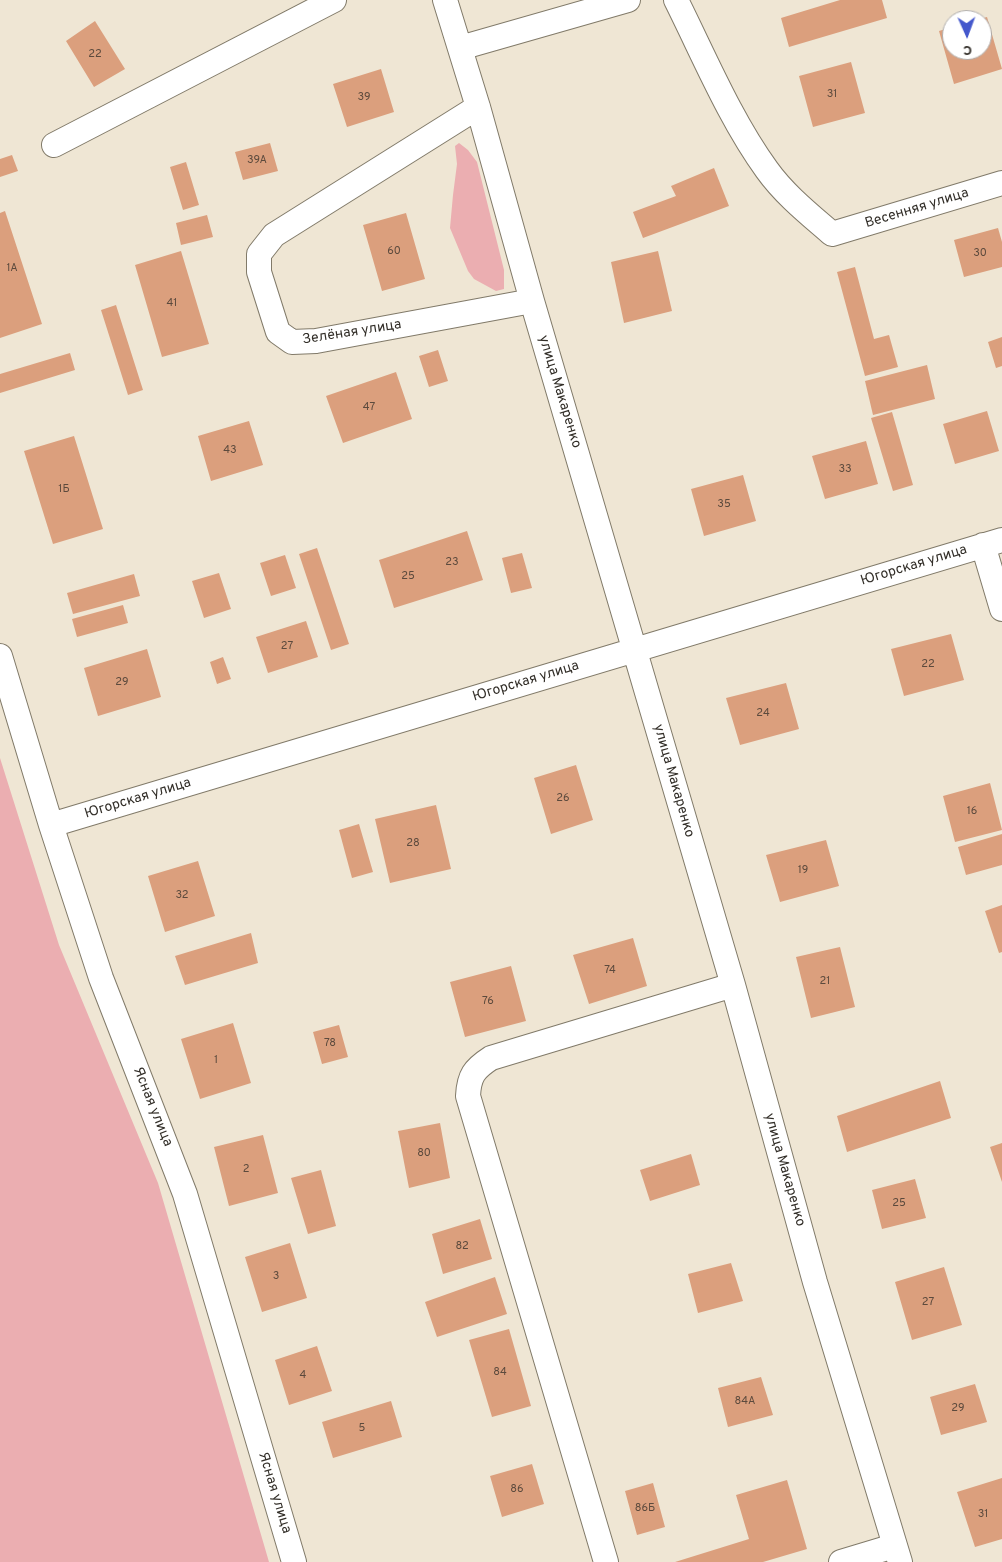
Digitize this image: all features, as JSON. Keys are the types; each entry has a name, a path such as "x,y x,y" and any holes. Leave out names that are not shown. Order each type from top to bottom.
{"street":[{"path":"54,145 334,0"},
{"name":"улица Макаренко","path":"445,0 478,107 532,302 733,985 815,1282 897,1554"},
{"path":"460,48 628,0"},
{"name":"Весенняя улица","path":"676,0 742,133 768,171 794,202 832,234 1002,183"},
{"name":"Зелёная улица","path":"478,107 274,235 259,254 259,272 278,332 292,342 316,341 532,302"},
{"path":"992,543 1002,609"},
{"name":"Югорская улица","path":"51,826 992,543"},
{"name":"Ясная улица","path":"0,656 51,826 101,978 185,1194 294,1562"},
{"path":"606,1562 468,1096 469,1082 478,1066 491,1058 733,985"},
{"path":"841,1562 897,1554"}],"shaded area":[{"path":"459,143 468,150 477,162 504,270 504,289 496,291 474,279 468,271 450,228 457,164 455,146"},
{"path":"0,758 59,945 158,1183 269,1562 0,1562"}],"building":[{"path":"840,0 882,0 887,18 789,47 781,18"},
{"path":"95,21 125,69 94,87 66,41"},
{"path":"942,30 942,42 939,31"},
{"path":"992,34 1002,69 954,84 947,60 992,60"},
{"path":"851,62 865,113 813,127 799,76"},
{"path":"381,69 394,112 347,127 333,84"},
{"path":"270,143 278,171 243,180 235,152"},
{"path":"12,155 18,171 0,177 0,159"},
{"path":"186,162 199,205 183,210 170,167"},
{"path":"714,168 729,206 643,238 633,212 676,196 671,186"},
{"path":"5,211 42,324 0,338 0,213"},
{"path":"406,213 425,279 382,291 363,225"},
{"path":"207,215 213,237 181,245 176,223"},
{"path":"998,228 1002,242 1002,267 964,277 954,240"},
{"path":"181,251 209,344 162,357 135,265"},
{"path":"658,251 672,311 624,323 611,262"},
{"path":"855,267 874,339 889,335 898,367 865,376 837,272"},
{"path":"116,305 143,390 128,395 101,310"},
{"path":"1002,337 1002,366 996,368 988,342"},
{"path":"438,350 448,381 429,387 419,356"},
{"path":"70,353 75,370 0,393 0,374"},
{"path":"927,365 935,399 873,415 865,381"},
{"path":"396,372 412,419 343,443 326,396"},
{"path":"987,411 999,451 955,464 943,424"},
{"path":"892,412 913,485 893,491 871,418"},
{"path":"249,421 263,465 211,481 198,436"},
{"path":"74,436 103,529 53,544 24,451"},
{"path":"866,441 878,484 825,499 812,456"},
{"path":"743,475 756,521 704,536 691,489"},
{"path":"467,531 483,580 394,608 379,560"},
{"path":"317,548 349,644 331,650 299,554"},
{"path":"522,553 532,588 511,593 502,558"},
{"path":"285,555 296,588 271,596 260,563"},
{"path":"219,573 231,609 204,618 192,581"},
{"path":"134,574 140,596 73,614 67,593"},
{"path":"123,605 128,623 77,637 72,619"},
{"path":"306,621 318,657 268,673 256,637"},
{"path":"951,634 964,680 904,696 891,649"},
{"path":"147,649 161,697 98,716 84,668"},
{"path":"223,657 231,679 217,684 210,662"},
{"path":"786,683 799,729 740,745 726,698"},
{"path":"576,765 593,820 551,834 534,778"},
{"path":"990,783 1002,830 955,842 943,796"},
{"path":"436,805 451,869 390,883 375,819"},
{"path":"359,824 373,872 352,878 339,830"},
{"path":"1002,834 1002,865 966,875 958,847"},
{"path":"826,840 839,886 780,902 766,855"},
{"path":"198,861 215,916 165,932 148,876"},
{"path":"1002,905 1002,952 999,953 985,911"},
{"path":"251,933 258,963 185,985 175,956"},
{"path":"633,938 647,986 589,1004 573,955"},
{"path":"840,947 855,1007 811,1018 796,957"},
{"path":"511,966 526,1021 465,1037 450,982"},
{"path":"233,1023 251,1083 200,1099 181,1039"},
{"path":"339,1025 348,1057 322,1064 313,1032"},
{"path":"940,1081 951,1118 847,1152 837,1116"},
{"path":"440,1123 450,1178 409,1188 398,1131"},
{"path":"263,1135 278,1193 229,1206 214,1147"},
{"path":"1002,1143 1002,1182 990,1147"},
{"path":"691,1154 700,1185 650,1201 640,1170"},
{"path":"321,1170 336,1226 308,1234 291,1178"},
{"path":"915,1179 926,1218 882,1229 872,1190"},
{"path":"480,1219 492,1259 443,1274 432,1234"},
{"path":"290,1243 307,1298 262,1312 245,1257"},
{"path":"731,1263 743,1301 698,1313 688,1274"},
{"path":"944,1267 962,1325 912,1340 895,1282"},
{"path":"495,1277 507,1314 437,1337 425,1302"},
{"path":"509,1329 531,1406 492,1417 469,1340"},
{"path":"317,1346 332,1391 289,1405 275,1360"},
{"path":"761,1377 773,1415 728,1427 718,1388"},
{"path":"975,1384 987,1422 941,1435 930,1397"},
{"path":"391,1401 402,1437 333,1458 322,1422"},
{"path":"532,1464 544,1504 502,1517 490,1476"},
{"path":"1002,1478 1002,1539 975,1547 957,1492"},
{"path":"787,1480 807,1549 763,1562 675,1562 749,1539 736,1495"},
{"path":"653,1483 665,1527 637,1535 625,1491"}]}
